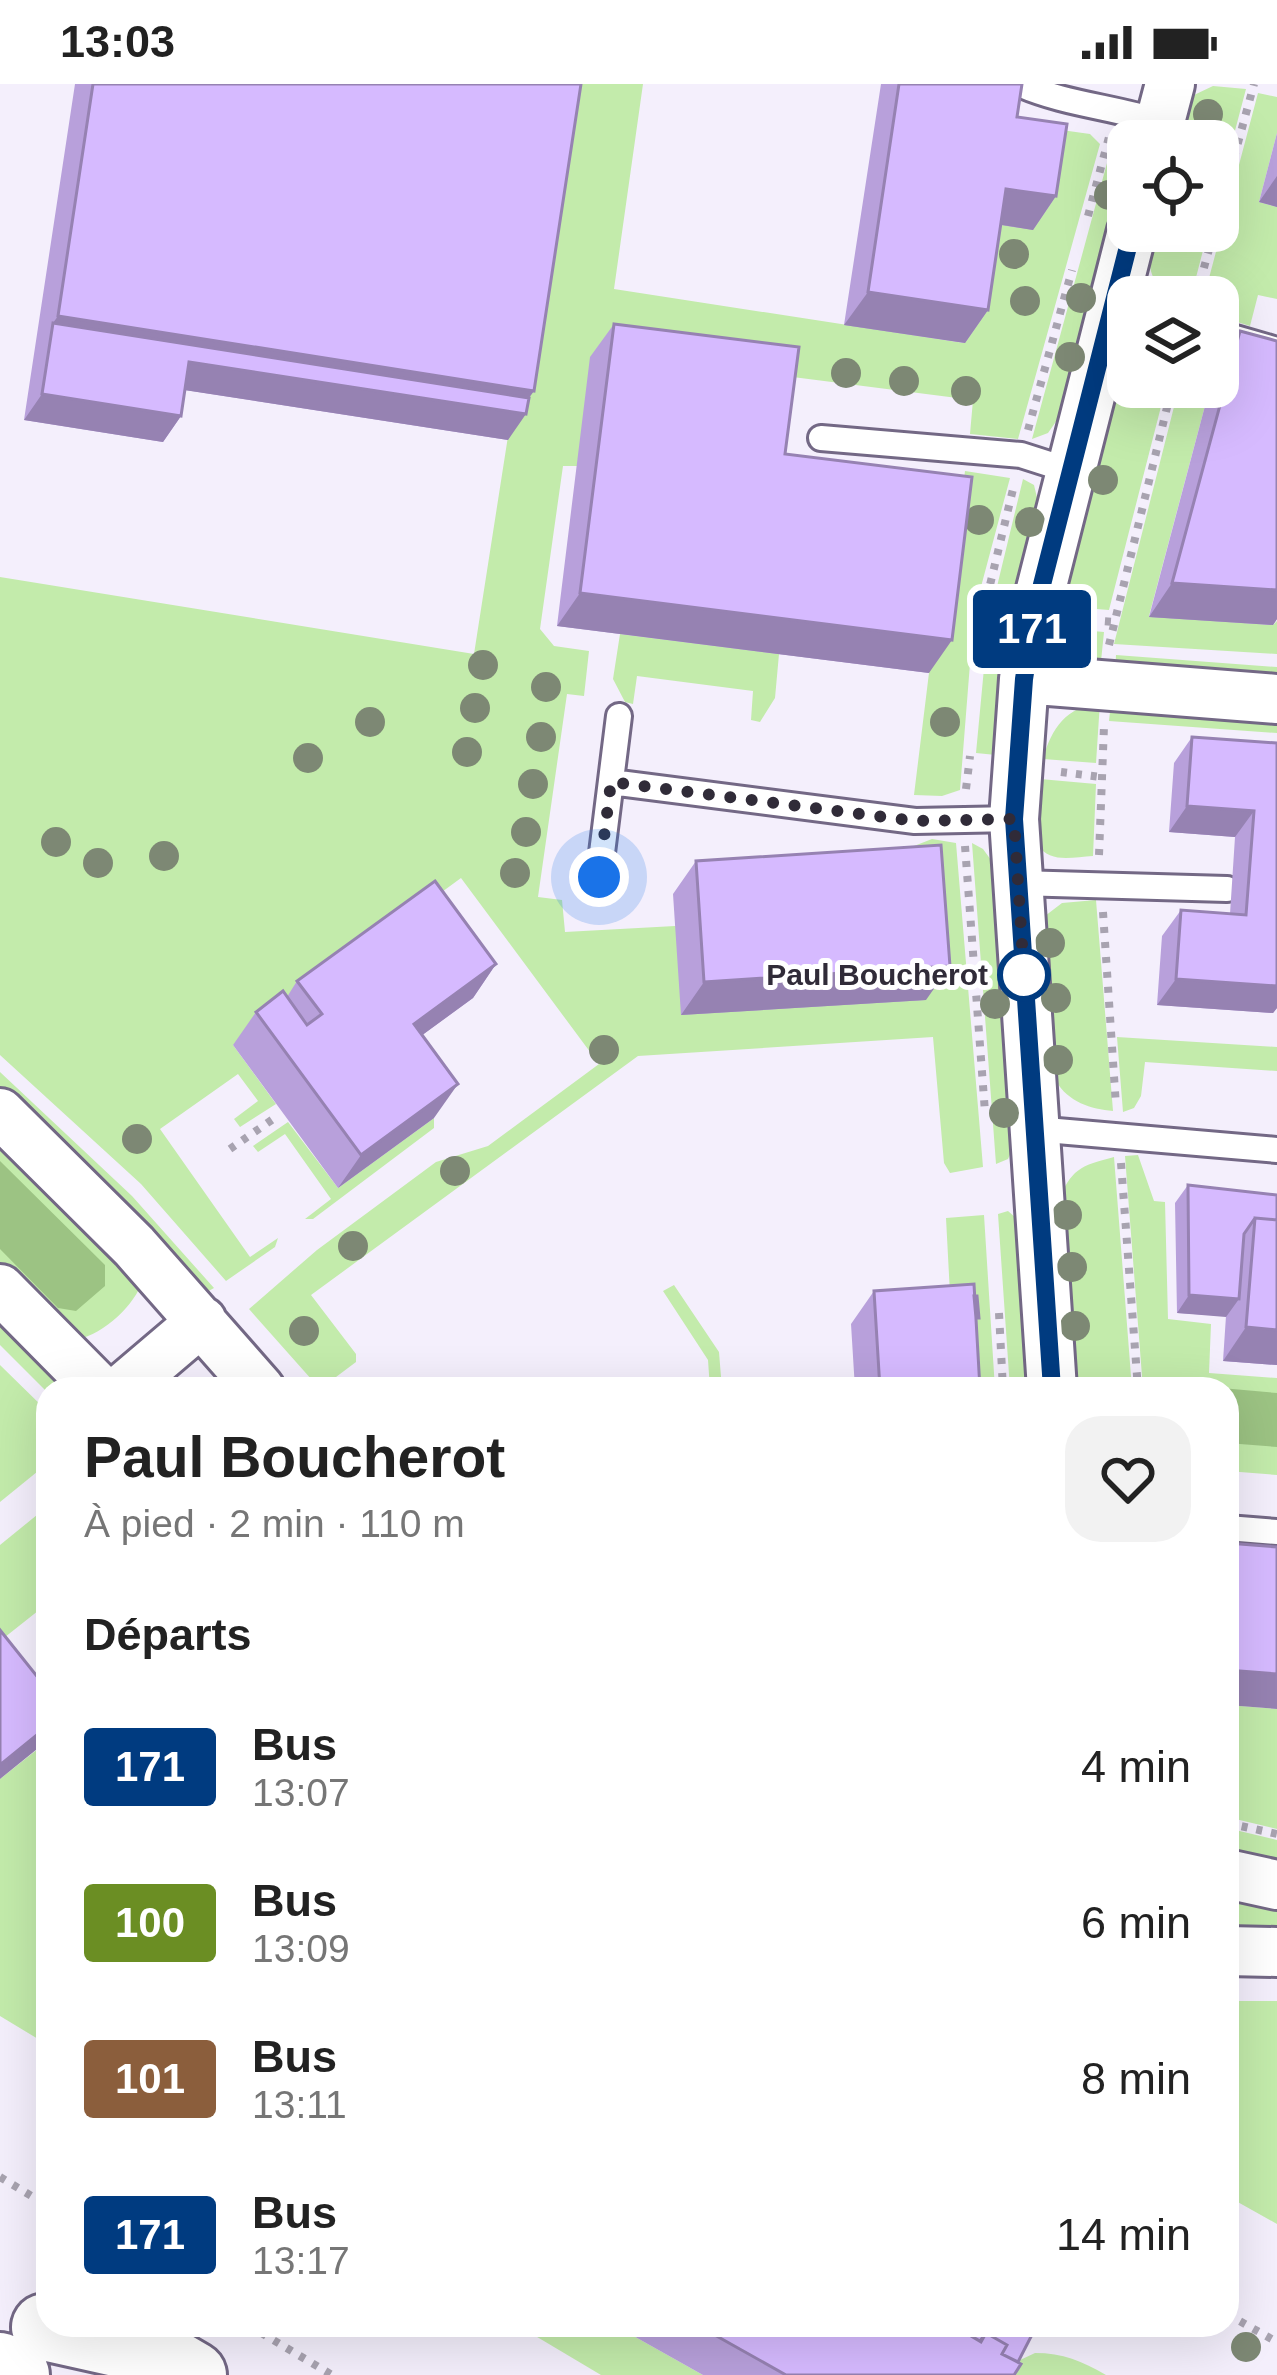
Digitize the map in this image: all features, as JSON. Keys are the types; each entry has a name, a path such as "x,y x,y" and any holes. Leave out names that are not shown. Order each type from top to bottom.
{"highway":[{"path":"15,2342 123,2375"},
{"path":"15,2342 152,2351 193,2375"}],"street":[{"path":"1051,1377 1014,819 1024,679 1034,616 1107,352"},
{"path":"1024,679 1277,699"},
{"path":"0,1113 134,1246 250,1377"},
{"path":"0,1289 87,1377"},
{"path":"136,1377 202,1322"},
{"path":"1239,1877 1277,1885"},
{"path":"1239,1951 1277,1952"}],"lane":[{"path":"1019,84 1051,98 1162,116"},
{"path":"1239,338 1277,350"},
{"path":"821,438 1021,455 1071,471"},
{"path":"599,877 619,716"},
{"path":"611,782 915,821 1014,819"},
{"path":"1018,884 1227,889"},
{"path":"1034,1129 1277,1150"},
{"path":"1239,1529 1277,1532"}],"path":[{"path":"1239,139 1254,84"},
{"path":"230,1149 276,1117"},
{"path":"1239,1826 1277,1834"},
{"path":"0,2177 36,2199"},
{"path":"1239,2321 1277,2342"},
{"path":"268,2337 332,2375"}],"shaded area":[{"path":"563,84 643,84 614,289 964,343 983,222 1047,128 1090,134 1100,144 1018,439 970,434 973,400 777,375 577,466 563,466 540,629 554,646 589,651 584,696 567,694 538,897 562,900 565,932 675,926 918,878 914,846 932,839 956,843 983,1167 950,1173 944,1163 933,1037 638,1056 311,1295 356,1354 356,1362 336,1377 309,1377 249,1309 317,1250 436,1162 488,1146 599,1064 461,878 233,1045 276,1104 240,1127 234,1119 258,1101 238,1074 160,1129 250,1257 278,1238 275,1247 226,1281 141,1184 0,1055 0,577 474,654"},
{"path":"1213,86 1246,89 1238,120 1187,120 1194,95"},
{"path":"1258,93 1277,97 1277,133 1259,202 1277,207 1277,299 1258,295 1250,326 1239,323 1239,276 1210,276 1216,252 1239,252 1239,165"},
{"path":"1107,163 1107,245 1062,413 1048,433 1032,439"},
{"path":"1151,252 1203,252 1196,276 1153,276"},
{"path":"1109,408 1161,408 1109,610 1060,606"},
{"path":"1174,408 1204,408 1149,616 1273,625 1277,621 1277,654 1114,644"},
{"path":"965,471 1010,478 974,613 960,790 942,796 914,795 949,510 960,511"},
{"path":"1023,479 1034,485 1038,502 1014,605 993,603"},
{"path":"988,626 1008,626 996,755 976,753"},
{"path":"1059,628 1104,632 1100,671 1073,656"},
{"path":"620,634 779,654 775,698 760,722 751,720 753,691 637,676 633,704 625,702 613,679"},
{"path":"1116,655 1277,667 1277,684 1115,673"},
{"path":"1100,702 1096,763 1043,759 1062,721"},
{"path":"1111,702 1277,714 1277,733 1109,721"},
{"path":"1040,779 1096,784 1093,856 1055,857 1037,844"},
{"path":"972,843 991,860 1015,1143 1008,1159 996,1164"},
{"path":"1096,900 1113,1111 1081,1103 1061,1088 1052,1069 1047,1031 1045,916 1062,903"},
{"path":"1117,1037 1277,1047 1277,1071 1145,1062 1141,1096 1134,1108 1123,1112"},
{"path":"0,1072 132,1196 214,1288 205,1293 0,1095"},
{"path":"434,1118 434,1128 313,1219 305,1219 331,1199 285,1134 258,1152 253,1146 288,1122 338,1188"},
{"path":"0,1131 141,1285 122,1312 93,1334 72,1340 0,1271"},
{"path":"1138,1155 1154,1201 1165,1202 1168,1319 1211,1324 1209,1373 1277,1378 1277,1475 1239,1472 1239,1377 1142,1377 1125,1156"},
{"path":"1114,1157 1131,1377 1070,1377 1057,1203 1067,1183 1092,1163"},
{"path":"0,1161 105,1265 105,1286 76,1311 58,1308 0,1249"},
{"path":"1008,1211 1016,1218 1028,1377 1009,1377 998,1214"},
{"path":"984,1215 994,1377 954,1377 946,1218"},
{"path":"674,1285 719,1352 721,1377 709,1377 708,1360 663,1291"},
{"path":"0,1311 66,1377 36,1377 36,1381 0,1345"},
{"path":"0,1365 36,1400 36,1473 0,1502"},
{"path":"1239,1390 1277,1393 1277,1447 1239,1444"},
{"path":"36,1516 36,1612 0,1641 0,1545"},
{"path":"1239,1706 1277,1709 1277,1829 1239,1820"},
{"path":"36,1750 36,2038 0,2016 0,1779"},
{"path":"1239,1831 1277,1840 1277,1870 1239,1861"},
{"path":"1239,1892 1277,1900 1277,1938 1239,1937"},
{"path":"1239,2001 1277,2001 1277,2224 1239,2203"},
{"path":"537,2337 635,2337 703,2375 601,2375"},
{"path":"1035,2353 1072,2359 1106,2375 1010,2375 1018,2361"}],"building":[{"path":"93,84 581,84 534,391 58,316"},
{"path":"899,84 1022,84 1017,117 1067,124 1056,196 1006,189 988,310 868,292"},
{"path":"53,323 529,398 526,414 189,362 181,416 42,394"},
{"path":"614,324 799,347 785,454 972,477 952,640 580,593"},
{"path":"1240,331 1277,341 1277,590 1172,583 1219,408 1239,408"},
{"path":"1192,737 1277,743 1277,986 1176,979 1181,910 1246,915 1254,811 1187,806"},
{"path":"941,845 950,966 704,982 696,861"},
{"path":"435,881 496,964 414,1024 458,1084 361,1155 256,1012 283,991 307,1025 322,1014 297,981"},
{"path":"1188,1185 1277,1195 1277,1220 1255,1218 1244,1234 1239,1299 1189,1295"},
{"path":"1255,1218 1277,1220 1277,1330 1246,1327"},
{"path":"974,1284 979,1377 879,1377 874,1291"},
{"path":"1239,1544 1277,1547 1277,1674 1239,1671"},
{"path":"0,1630 36,1675 36,1736 0,1765"},
{"path":"718,2337 973,2337 981,2342 993,2337 1007,2345 1002,2354 1021,2364 1014,2375 786,2375"},
{"path":"993,2337 1031,2337 1018,2362 1002,2354 1007,2345"}],"bus line":[{"name":"171","path":"1051,1377 1014,819 1017,768 1034,616 1127,252"}],"place":[{"name":"Paul Boucherot","path":"1024,975"}],"route":[{"path":"599,877 611,782 915,821 1014,819 1024,975"}]}
